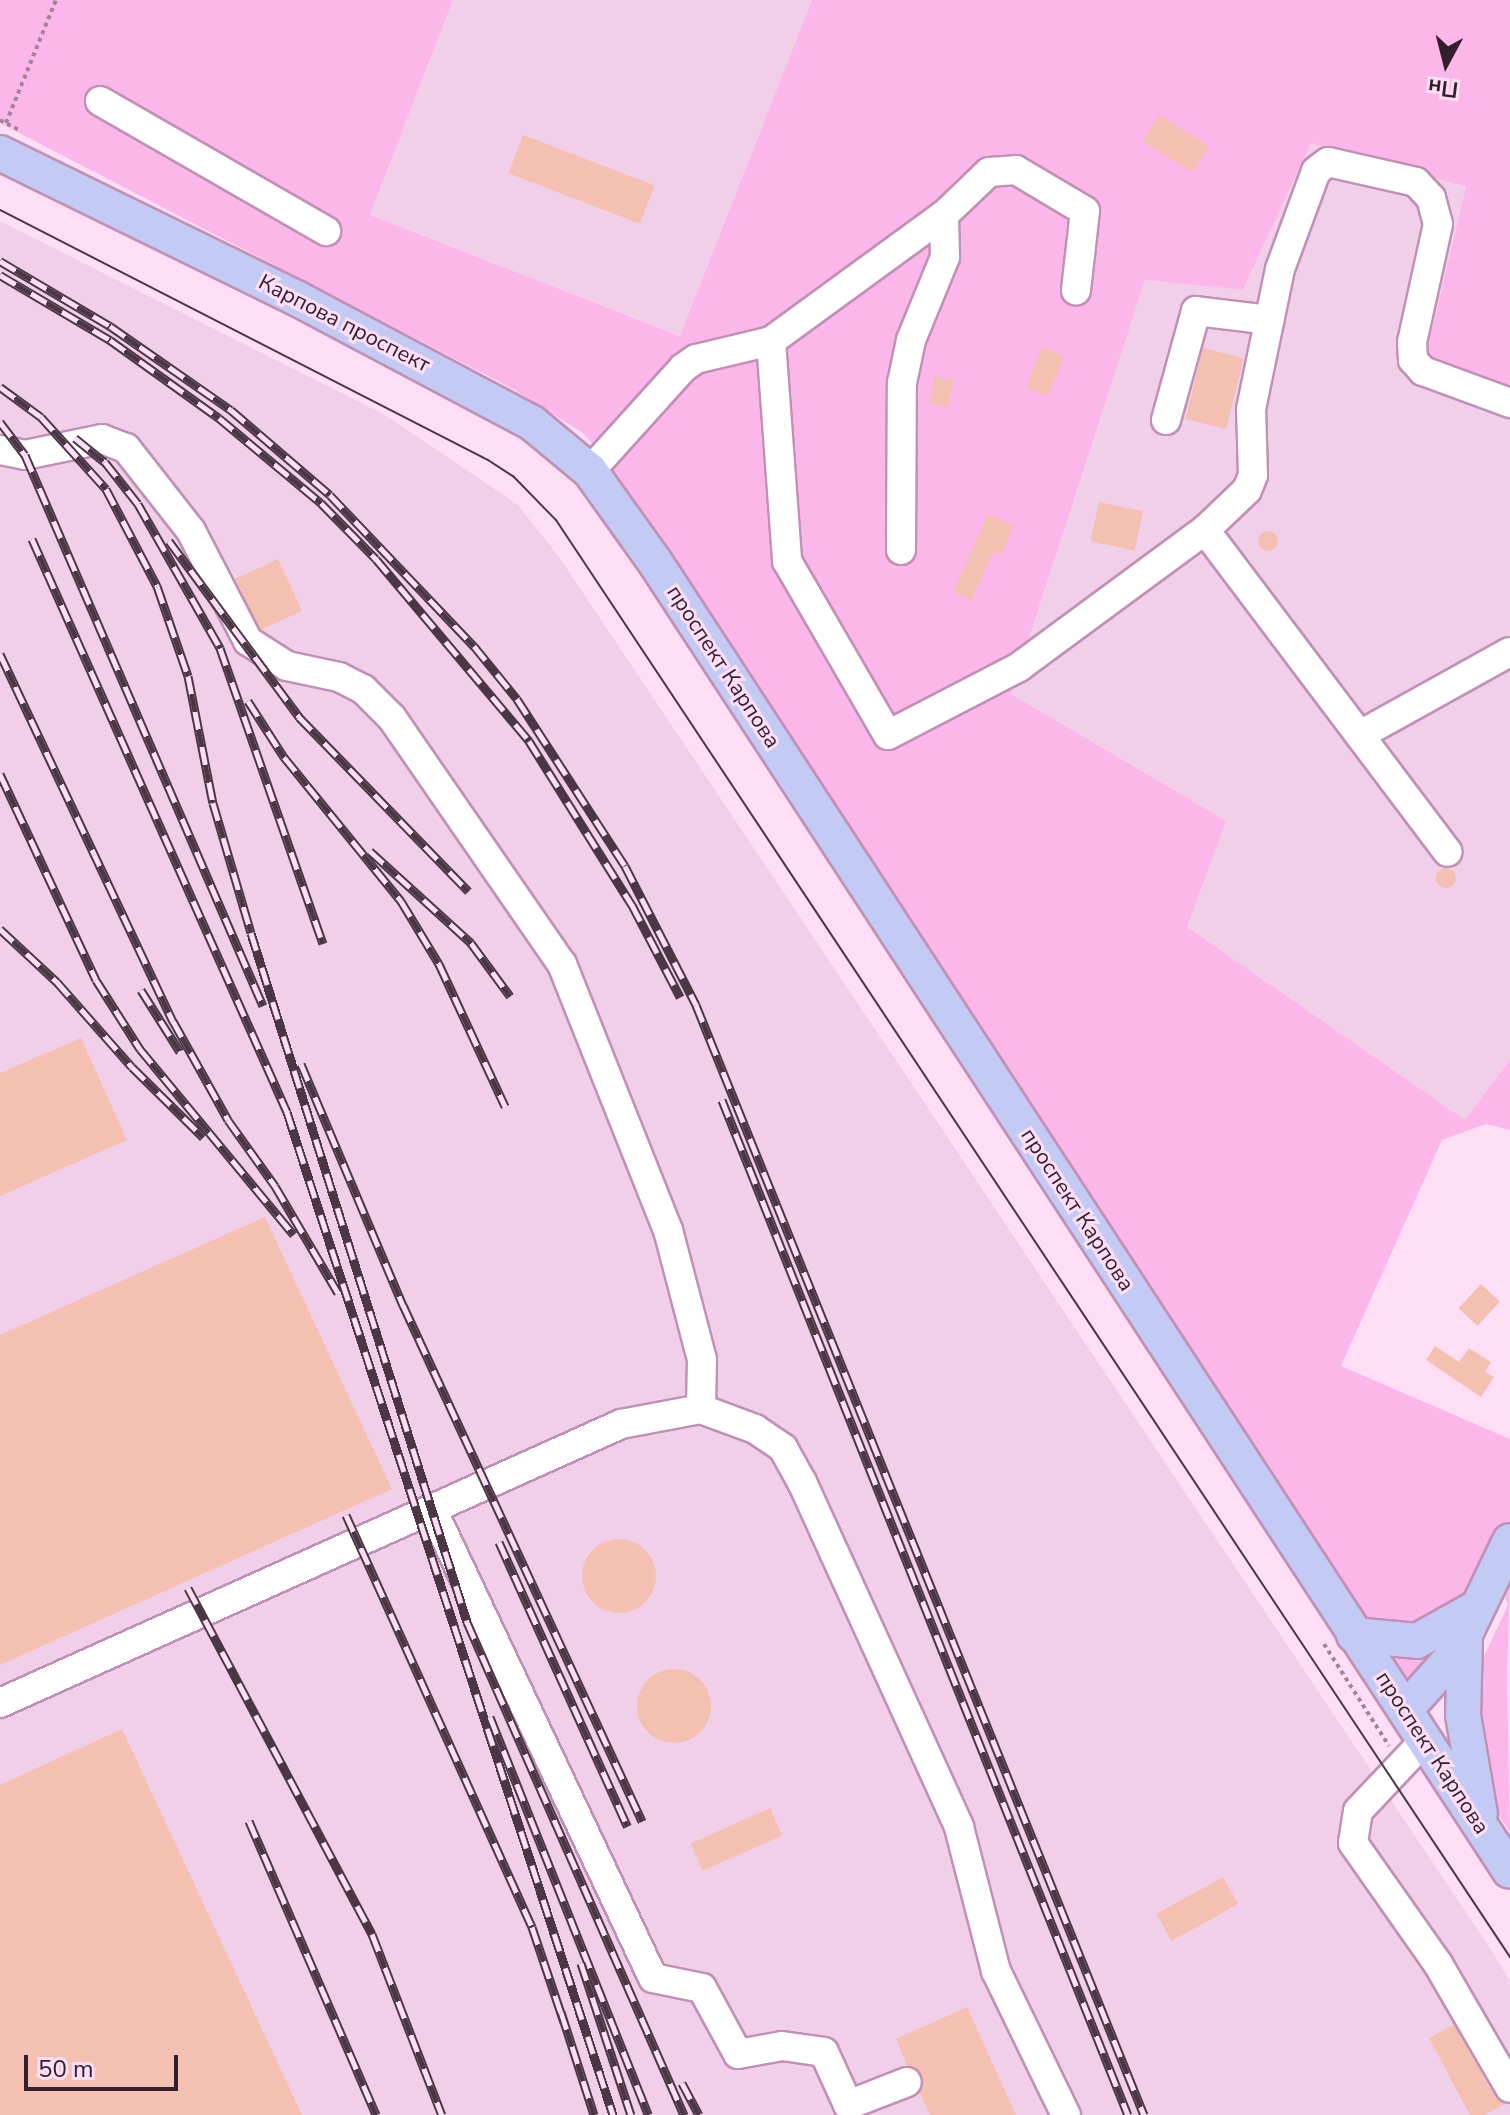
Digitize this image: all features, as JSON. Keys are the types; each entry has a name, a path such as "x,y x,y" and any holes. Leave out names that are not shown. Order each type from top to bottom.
{"main road":[{"name":"Карпова проспект","path":"3,138 520,416 590,471 646,549"},
{"name":"проспект Карпова","path":"646,549 1339,1639 1405,1710 1413,1753 1485,1834 1510,1871"},
{"path":"1405,1710 1436,1680 1473,1621 1510,1541"},
{"path":"1339,1639 1417,1641 1473,1621"},
{"path":"1473,1621 1463,1715 1485,1834"}],"street":[{"path":"100,101 326,231"},
{"path":"771,341 787,561 888,735 1019,667 1205,530 1247,490 1253,475 1251,409 1280,269 1316,171 1328,162 1342,162 1416,182 1431,198 1438,224 1412,342 1413,360 1423,371 1510,403"},
{"path":"590,471 683,368 696,359 771,341 944,215 989,172 1016,170 1029,175 1085,211 1088,219 1076,290"},
{"path":"901,550 902,383 911,340 945,257 944,215"},
{"path":"1166,420 1196,311 1269,320"},
{"path":"0,450 25,455 102,439 126,448 191,531 248,641 287,666 339,677 363,689 392,718 562,964 668,1230 702,1360 701,1409"},
{"path":"1205,530 1448,852"},
{"path":"1360,735 1510,652"},
{"path":"0,1703 621,1424 701,1409 755,1429 783,1448 802,1482 959,1827 996,1971 1066,2115"},
{"path":"432,1509 653,1978 702,1988 738,2054 782,2046 824,2052 848,2105 876,2105 907,2082"},
{"path":"1413,1753 1358,1811 1353,1843 1438,1964 1510,2088"}],"path":[{"path":"3,138 56,0"},
{"path":"1339,1639 1413,1753"}],"shaded area":[{"path":"0,0 453,0 370,215 680,336 812,0 1510,0 1510,388 1425,359 1466,187 1311,143 1243,290 1145,280 1011,694 1226,821 1187,927 1465,1120 1510,1059 1510,1130 1486,1124 1442,1140 1341,1366 1510,1439 1510,1541 1427,1709 1366,1629 665,542 604,457 583,433 513,389 0,123"},
{"path":"453,0 812,0 681,336 370,215"},
{"path":"1311,143 1466,187 1425,359 1510,388 1510,1059 1465,1121 1186,927 1011,694 1145,279 1243,290"},
{"path":"0,221 387,416 518,505 559,557 1490,1948 1510,1981 1510,2115 0,2115"},
{"path":"1510,1580 1507,1678 1510,1832 1490,1803 1480,1760 1479,1667 1508,1605 1504,1595"}],"building":[{"path":"1159,115 1209,146 1193,173 1143,141"},
{"path":"523,135 655,186 640,224 508,173"},
{"path":"1042,347 1064,356 1048,397 1026,388"},
{"path":"1203,348 1244,358 1226,429 1185,419"},
{"path":"935,376 954,380 948,407 929,403"},
{"path":"1099,502 1143,511 1135,550 1091,541"},
{"path":"988,514 1014,526 1001,555 993,552 972,600 953,592"},
{"path":"1268,531 1275,534 1278,541 1275,548 1268,551 1261,548 1258,541 1261,534"},
{"path":"278,559 302,611 259,631 235,579"},
{"path":"1446,868 1453,871 1456,878 1453,885 1446,888 1439,885 1436,878 1439,871"},
{"path":"81,1038 127,1140 0,1196 0,1073"},
{"path":"265,1217 392,1489 0,1665 0,1335"},
{"path":"1481,1284 1500,1302 1478,1326 1458,1308"},
{"path":"1435,1346 1459,1362 1469,1348 1491,1362 1485,1372 1494,1377 1481,1397 1426,1360"},
{"path":"619,1539 633,1542 645,1550 653,1562 656,1576 653,1590 645,1602 633,1610 619,1613 605,1610 593,1602 585,1590 582,1576 585,1562 593,1550 605,1542"},
{"path":"674,1669 688,1672 700,1680 708,1692 711,1706 708,1720 700,1732 688,1740 674,1743 660,1740 648,1732 640,1720 637,1706 640,1692 648,1680 660,1672"},
{"path":"122,1729 302,2115 0,2115 0,1785"},
{"path":"770,1808 782,1835 703,1871 691,1843"},
{"path":"1223,1877 1238,1904 1172,1941 1157,1914"},
{"path":"967,2007 1016,2115 930,2115 920,2093 922,2075 907,2065 896,2039"},
{"path":"1454,2025 1495,2097 1505,2104 1484,2115 1470,2115 1429,2038"}],"tram line":[{"path":"0,210 488,460 513,476 556,520 1510,1957"}],"railway":[{"path":"0,261 110,326 231,410 330,495 474,646 517,699 625,866 696,1005 1144,2115"},
{"path":"0,275 110,340 219,418 321,503 376,559 529,741 632,905 680,997"},
{"path":"0,387 41,417 106,489 157,586 188,676 213,803 251,933 467,1622 684,2115"},
{"path":"0,422 25,455 263,1006"},
{"path":"75,438 105,462 138,504 220,648 323,944"},
{"path":"32,539 287,1112 613,2115"},
{"path":"169,541 299,717 468,891"},
{"path":"0,654 173,1021 228,1120 275,1186 338,1293"},
{"path":"248,701 284,757 401,901 439,964 505,1106"},
{"path":"0,774 96,980 140,1049 294,1235"},
{"path":"370,851 471,943 510,996"},
{"path":"0,929 57,982 132,1067 203,1137"},
{"path":"141,990 180,1052"},
{"path":"301,1064 403,1305 642,1821"},
{"path":"722,1100 1128,2115"},
{"path":"346,1515 532,1927 564,2022"},
{"path":"499,1542 627,1826"},
{"path":"188,1588 372,1934 442,2115"},
{"path":"490,1717 648,2115"},
{"path":"249,1821 376,2115"},
{"path":"581,1963 631,2115"},
{"path":"561,2012 594,2115"},
{"path":"682,2083 699,2115"}]}
